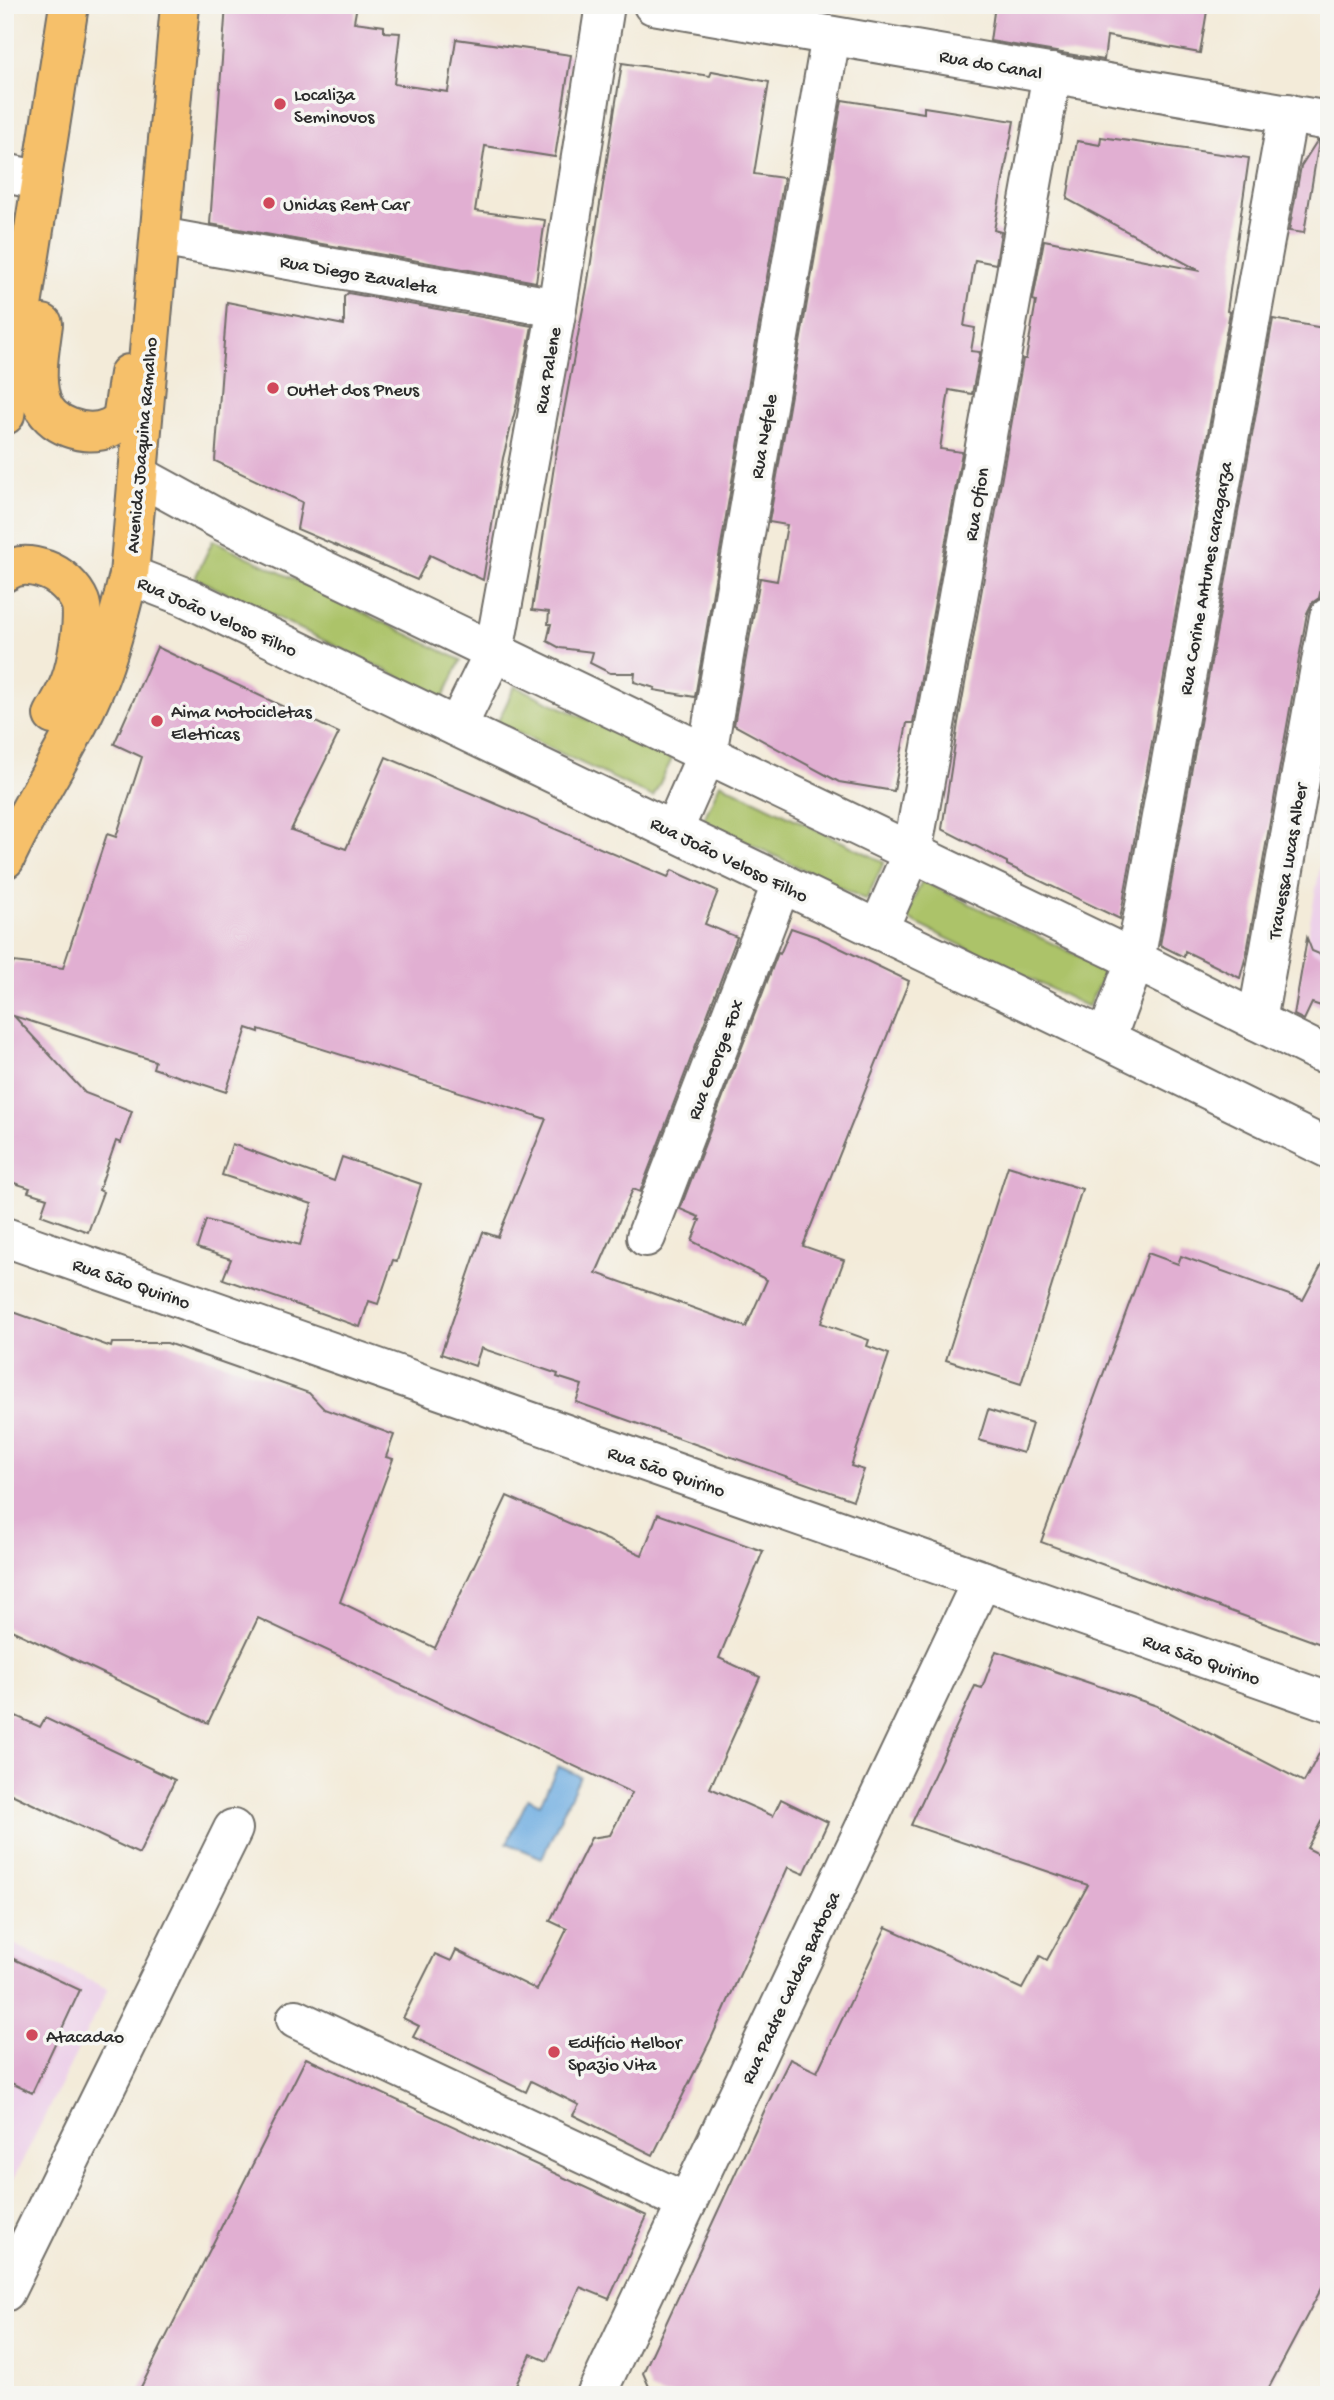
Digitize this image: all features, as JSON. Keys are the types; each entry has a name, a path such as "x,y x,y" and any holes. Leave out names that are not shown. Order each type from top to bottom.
{"main road":[{"path":"5,415 69,5"},
{"name":"Avenida Joaquina Ramalho","path":"12,845 74,733 99,678 129,575 180,5"},
{"path":"35,230 49,262 39,378 41,401 50,415 63,425 87,432 110,428 122,419 132,355 150,334"},
{"path":"5,572 29,565 53,572 69,585 81,603 82,616 71,681 16,789 12,845"}],"street":[{"name":"Rua Palene","path":"457,727 494,652 557,308 605,5"},
{"name":"Rua do Canal","path":"653,5 1329,121"},
{"name":"Rua Nefele","path":"673,831 707,754 831,36"},
{"name":"Rua Ofion","path":"878,930 912,853 1052,74"},
{"name":"Rua Corine Antunes caragarza","path":"1106,1039 1135,961 1287,113"},
{"path":"5,173 42,181"},
{"name":"Rua Diego Zavaleta","path":"160,237 557,308"},
{"path":"138,475 222,521 1319,1052"},
{"name":"Rua João Veloso Filho","path":"129,575 186,597 782,882 1329,1149"},
{"name":"Travessa Lucas Alber","path":"1257,1021 1329,617"},
{"name":"Rua George Fox","path":"646,1237 782,882"},
{"name":"Rua São Quirino","path":"5,1237 1329,1702"},
{"name":"Rua Padre Caldas Barbosa","path":"596,2395 982,1580"},
{"path":"5,2292 233,1829"},
{"path":"296,2020 687,2203"}],"shaded area":[{"path":"1329,817 1329,1011 1306,1000 1298,988"},
{"path":"5,1940 108,1989 5,2196"}],"green space":[{"path":"213,540 461,660 443,698 195,578"},
{"path":"515,686 672,759 653,797 497,723"},
{"path":"720,783 884,862 866,900 703,821"},
{"path":"922,881 1106,969 1088,1007 905,918"}],"water":[{"path":"558,1766 580,1776 542,1858 507,1843 528,1798 540,1804"}],"building":[{"path":"226,5 357,5 354,22 384,26 384,32 400,33 394,84 448,92 456,39 571,55 555,157 485,146 475,211 545,220 536,282 210,224"},
{"path":"995,5 1208,5 1200,53 1107,36 1104,60 990,41"},
{"path":"622,63 710,76 712,71 769,82 754,174 784,178 695,697 654,690 655,688 634,682 635,673 610,673 590,663 593,652 560,648 547,641 551,624 548,624 549,612 532,610"},
{"path":"842,100 924,113 924,107 1014,121 994,230 1001,232 996,264 975,260 964,326 975,328 971,351 980,352 972,394 949,390 940,449 962,452 913,723 907,723 894,791 839,782 734,725 760,578 777,581 787,525 769,522"},
{"path":"1101,137 1249,158 1227,311 1230,312 1120,919 1007,865 1007,862 942,829 958,723 1023,359 1026,359 1044,240 1200,271 1067,199 1077,141 1100,145"},
{"path":"1317,141 1304,233 1289,231 1301,166"},
{"path":"348,293 532,326 503,458 483,580 430,555 417,580 297,529 302,502 215,461 227,302 344,325 344,297"},
{"path":"1273,319 1329,329 1329,550 1319,598 1312,603 1307,613 1247,952 1240,978 1185,951 1184,957 1160,945"},
{"path":"157,647 339,733 291,830 346,849 386,757 668,877 672,870 718,891 705,924 737,937 640,1192 633,1189 596,1273 746,1327 767,1280 692,1241 699,1217 680,1209 778,953 780,954 791,928 817,937 909,981 803,1246 844,1260 821,1323 869,1340 867,1346 889,1354 851,1466 864,1470 853,1500 576,1402 582,1385 557,1377 558,1374 481,1348 475,1366 441,1354 483,1232 498,1237 546,1119 259,1029 259,1032 247,1028 226,1092 153,1068 155,1061 14,1016 85,1093 132,1111 121,1143 116,1141 99,1190 103,1192 88,1232 41,1215 47,1198 28,1192 30,1188 5,1180 5,980 14,962 63,968 107,834 116,837 142,757 114,744"},
{"path":"1307,938 1312,951 1329,958 1329,969 1324,979 1329,990 1321,1006 1312,1003 1304,1020 1294,1015"},
{"path":"232,1144 334,1181 342,1157 421,1184 397,1261 393,1260 378,1304 369,1301 360,1327 223,1279 231,1259 197,1248 206,1220 300,1245 312,1204 222,1175"},
{"path":"1008,1166 1082,1189 1021,1384 946,1360"},
{"path":"1329,1251 1329,1647 1041,1542 1148,1253 1178,1264 1181,1256 1303,1300"},
{"path":"5,1309 111,1347 112,1343 167,1343 309,1393 324,1409 394,1435 386,1457 393,1459 340,1602 435,1648 507,1496 642,1555 658,1514 763,1551 719,1658 760,1677 710,1788 773,1816 781,1799 828,1822 804,1874 788,1867 711,2039 653,2155 573,2115 579,2105 531,2081 526,2092 413,2037 419,2026 403,2018 435,1954 451,1961 456,1950 537,1990 567,1929 550,1921 591,1838 610,1835 632,1793 258,1618 208,1723 5,1627"},
{"path":"988,1410 1032,1424 1023,1453 979,1440"},
{"path":"996,1651 1157,1706 1304,1782 1329,1735 1329,1807 1307,1848 1329,1859 1329,2274 1265,2395 662,2395 650,2389 643,2373 767,2105 790,2059 817,2072 886,1927 1022,1989 1040,1956 1047,1960 1088,1885 911,1825 975,1686 982,1688"},
{"path":"5,1711 40,1727 45,1718 175,1780 139,1854 5,1791"},
{"name":"Atacadao","path":"5,1955 80,1990 32,2093 5,2080"},
{"path":"306,2058 647,2216 609,2299 580,2287 547,2361 531,2354 511,2395 137,2395"}],"place":[{"name":"Localiza Seminovos","path":"280,104"},
{"name":"Unidas Rent Car","path":"269,203"},
{"name":"Outlet dos Pneus","path":"273,388"},
{"name":"Aima Motocicletas Eletricas","path":"157,721"},
{"name":"Atacadao","path":"32,2035"},
{"name":"Edifício Helbor Spazio Vita","path":"554,2052"}]}
